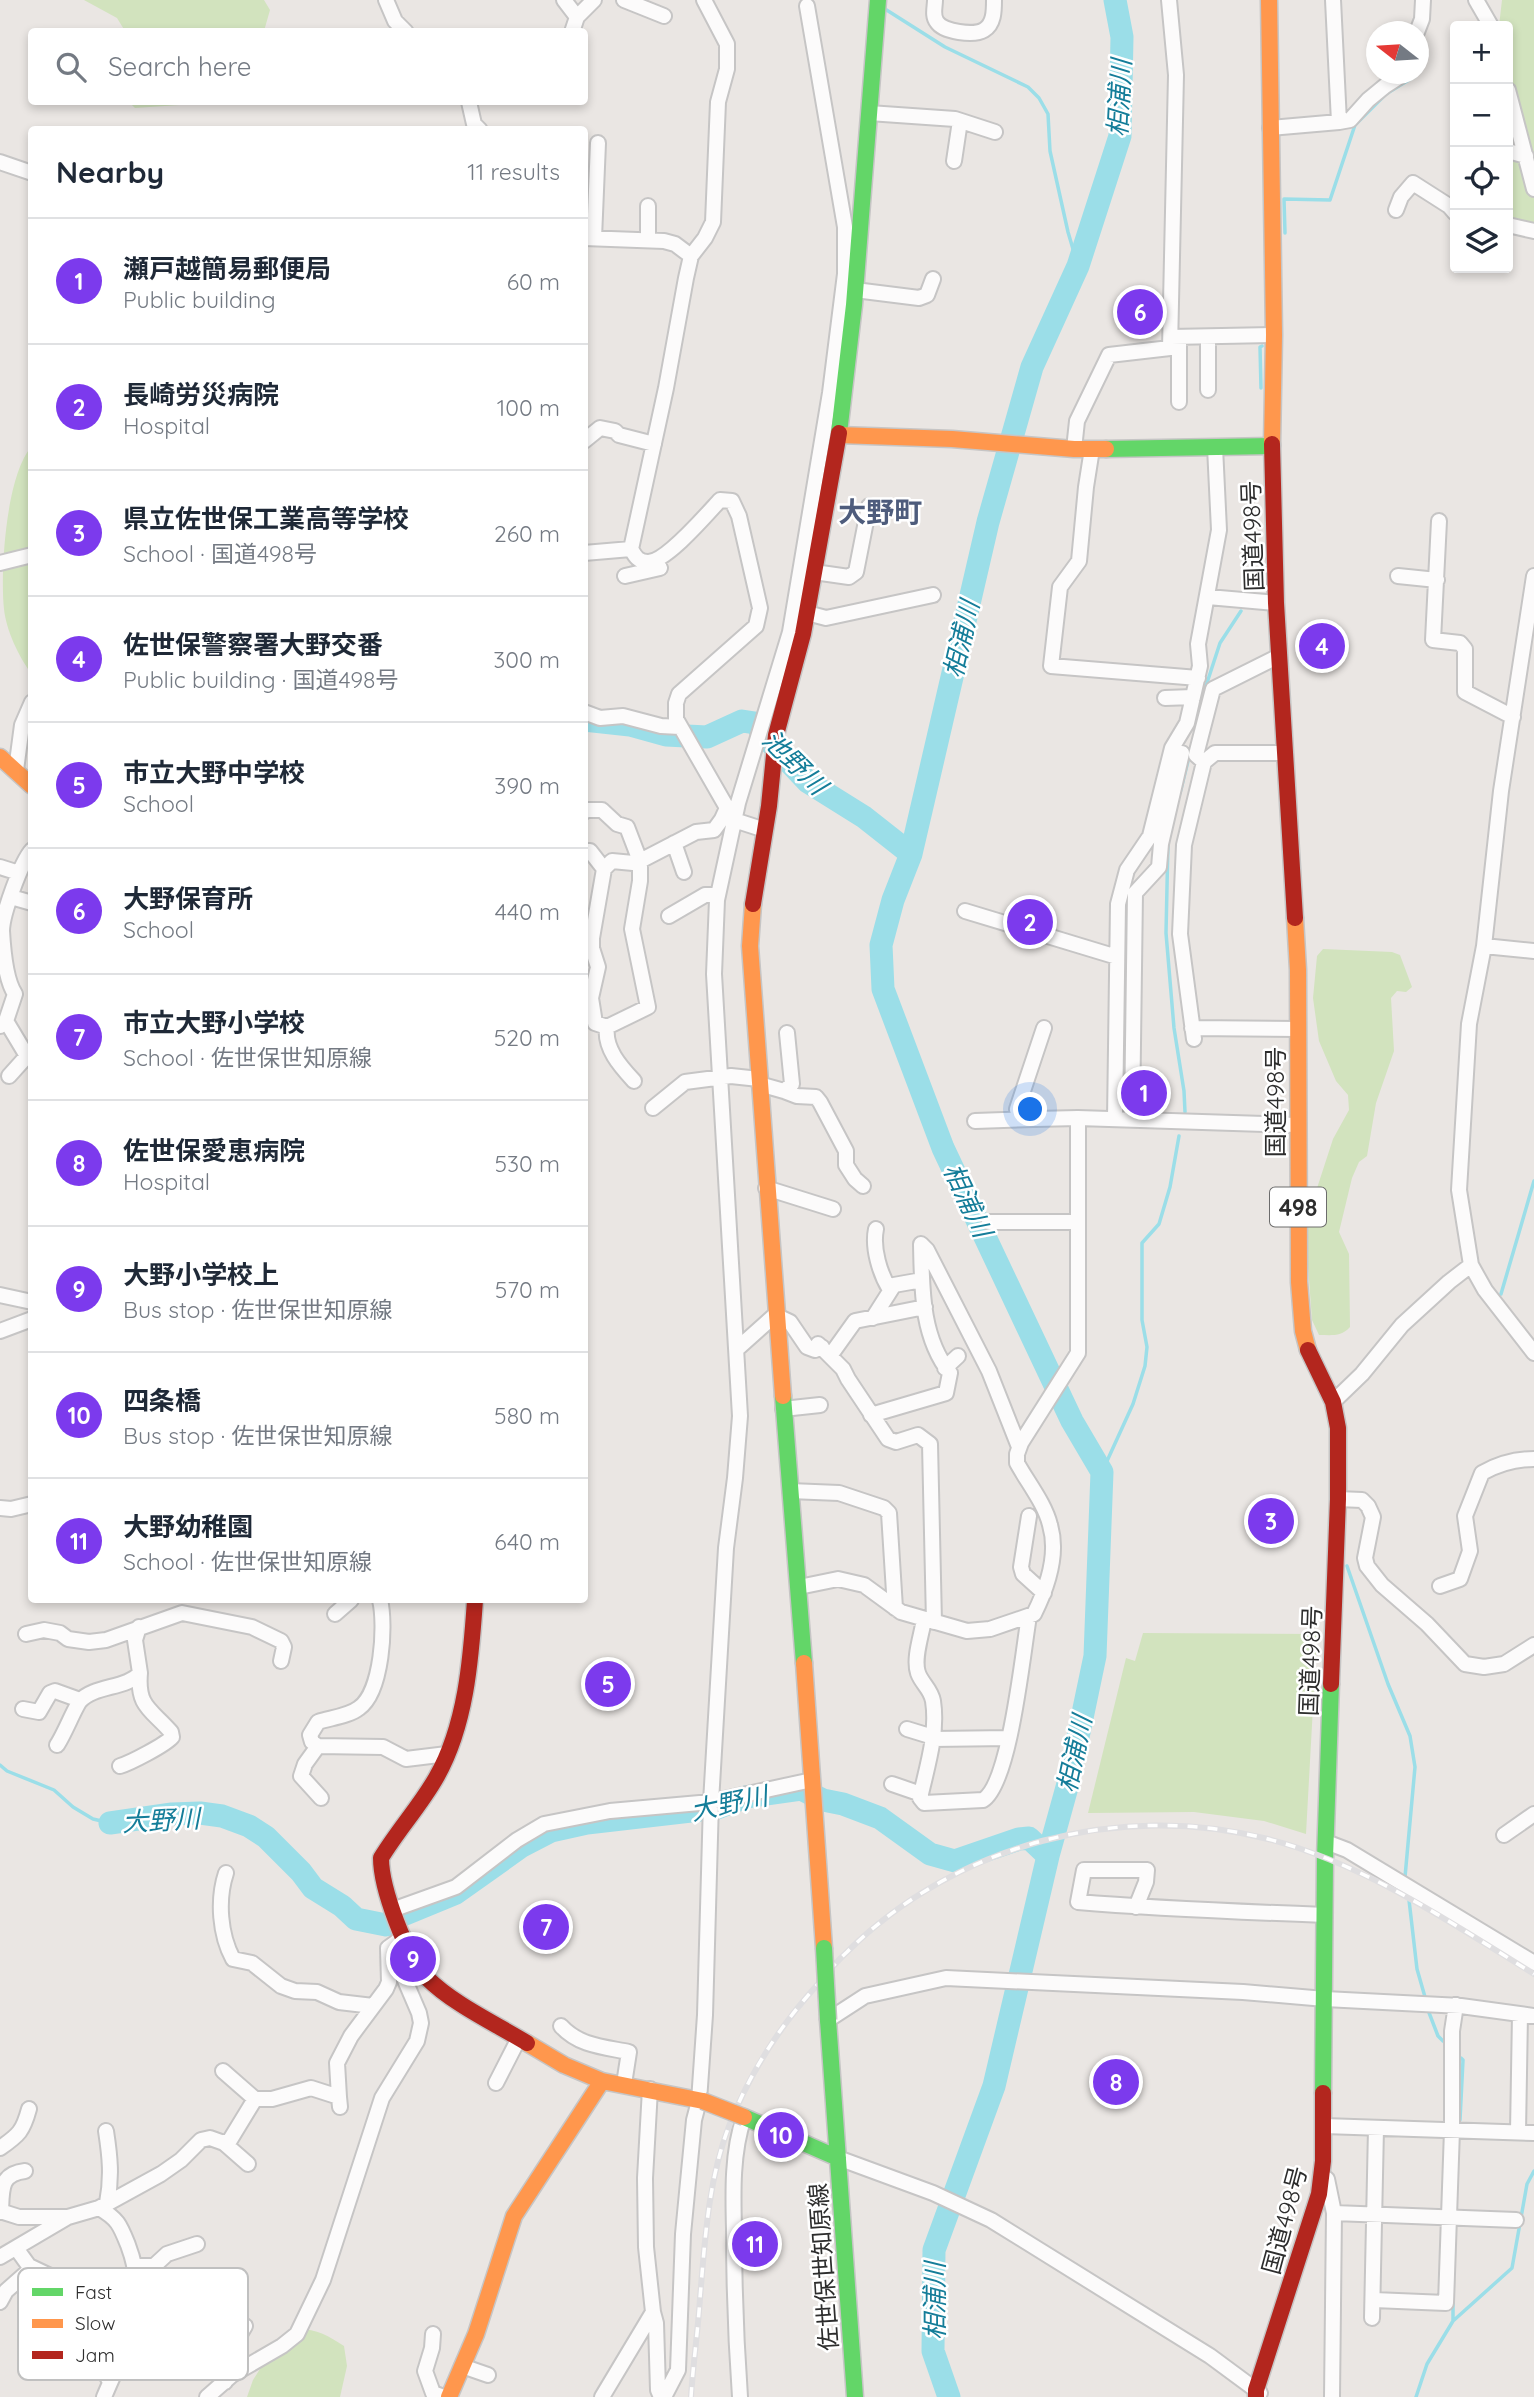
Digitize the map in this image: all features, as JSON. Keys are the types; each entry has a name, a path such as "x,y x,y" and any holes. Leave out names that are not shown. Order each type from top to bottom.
{"main road":[{"name":"国道498号","path":"1260,2395 1319,2194 1324,2161 1326,1842 1338,1499 1338,1428 1333,1402 1310,1358 1303,1331 1299,1282 1298,970 1276,603 1272,446 1274,335 1269,0"},
{"path":"838,2158 799,1587 775,1315 750,946 752,912 776,736 807,613 839,435 855,290 878,6"},
{"path":"839,435 952,439 1074,449 1272,446"},
{"path":"6,765 28,783"},
{"name":"佐世保世知原線","path":"475,1603 456,1732 437,1776 381,1858 381,1872 399,1940 411,1953 426,1978 450,1996 564,2065 602,2081 701,2101 838,2158 855,2397"},
{"path":"447,2397 476,2334 513,2216 602,2081"}],"street":[{"path":"386,0 395,21 402,28"},
{"path":"564,0 577,17"},
{"path":"573,28 577,17 594,0"},
{"path":"624,0 663,16"},
{"path":"704,0 727,44 727,69 718,102 713,222 691,256 631,549 637,559 646,563 658,560 720,500 732,501 740,516 760,608 756,626 679,694 676,711 683,733 730,814 765,830"},
{"path":"935,0 934,17 937,24 944,29 977,33 991,23 995,0"},
{"path":"1169,0 1176,75 1175,337 1179,402"},
{"path":"1333,0 1339,122"},
{"path":"1421,21 1423,0"},
{"path":"1476,0 1488,21"},
{"path":"650,2089 645,2178 646,2247 656,2323 658,2390 662,2397 678,2370 683,2234 694,2120 701,2101 711,1802 726,1548 740,1416 714,974 718,895 730,814 758,741 790,632 830,393 845,274 845,227 807,6"},
{"path":"1270,128 1350,120 1368,100 1388,84"},
{"path":"470,105 476,126"},
{"path":"1513,108 1534,189"},
{"path":"869,113 960,121 995,132"},
{"path":"954,161 960,121"},
{"path":"597,143 589,238 664,241 675,244 691,256"},
{"path":"1513,152 1526,156"},
{"path":"0,162 28,172"},
{"path":"1396,210 1401,197 1413,183 1452,210"},
{"path":"648,206 648,240"},
{"path":"1513,226 1534,231"},
{"path":"855,290 919,298 927,295 933,279"},
{"path":"1175,337 1274,335"},
{"path":"1074,449 1077,421 1110,355 1170,348 1175,337"},
{"path":"1208,337 1208,390"},
{"path":"588,438 600,428 654,444"},
{"path":"1215,447 1219,530 1198,644 1200,666 1187,723 1180,934 1193,1034 1297,1029"},
{"path":"1092,449 1079,561 1060,587 1051,666 1198,678"},
{"path":"814,572 849,577 856,572 869,506"},
{"path":"1439,521 1433,640 1460,643 1465,649 1465,692 1513,717"},
{"path":"625,576 658,570 674,558 687,543 683,538"},
{"path":"588,553 631,549"},
{"path":"0,564 28,556"},
{"path":"1398,576 1437,580"},
{"path":"1534,576 1501,791 1484,946 1469,1024 1459,1190 1471,1265 1485,1290 1534,1353"},
{"path":"807,613 826,618 933,595"},
{"path":"1208,597 1276,603"},
{"path":"1132,1119 1135,893 1159,867 1161,844 1188,756 1213,689 1279,656"},
{"path":"1165,698 1193,697"},
{"path":"6,765 28,711"},
{"path":"588,714 600,718 623,716 683,733"},
{"path":"1188,756 1284,752"},
{"path":"1115,1119 1118,904 1127,870 1150,836 1188,756"},
{"path":"588,810 602,810 617,824 627,827 640,861 639,891 632,929 648,1007 607,1027 595,1023 591,998 598,967 592,938 604,870 612,861 640,861 701,830 714,830 730,814"},
{"path":"674,843 684,872"},
{"path":"588,851 604,870"},
{"path":"9,1076 27,1056 3,1023 15,994 4,974 2,918 21,864 28,855"},
{"path":"0,867 19,873"},
{"path":"669,916 705,895 718,895"},
{"path":"11,897 28,902"},
{"path":"965,911 1118,957"},
{"path":"1484,946 1534,951"},
{"path":"607,1027 606,1038 619,1065 634,1081"},
{"path":"1035,1119 1017,1109 1044,1028"},
{"path":"784,1091 792,1084 788,1032"},
{"path":"653,1108 685,1082 720,1077 759,1081 797,1096 816,1097 846,1151 846,1165 863,1186"},
{"path":"975,1121 1078,1118 1297,1125"},
{"path":"799,1587 838,1579 864,1585 901,1612 967,1632 990,1629 1034,1614 1044,1593 1052,1559 1051,1528 1017,1463 1020,1445 1078,1353 1078,1118"},
{"path":"766,1188 834,1209"},
{"path":"989,1222 1078,1222"},
{"path":"876,1229 874,1239 883,1279 890,1290"},
{"path":"872,1415 946,1393 950,1373 939,1360 927,1324 920,1244 927,1250 989,1371 1020,1445"},
{"path":"1333,1402 1362,1374 1402,1325 1448,1282 1471,1265"},
{"path":"873,1318 894,1285 922,1280"},
{"path":"0,1295 28,1301"},
{"path":"737,1349 775,1315 790,1322 807,1347 815,1350 823,1349 855,1321 925,1307"},
{"path":"0,1331 28,1320"},
{"path":"823,1349 844,1369 888,1439 896,1442 918,1435 930,1444 929,1620 917,1670 930,1689 933,1703 933,1738 920,1798 924,1803 982,1800 989,1796 995,1786 1009,1738 1029,1616"},
{"path":"945,1368 958,1356"},
{"path":"783,1409 820,1405"},
{"path":"1440,1586 1460,1579 1470,1551 1465,1516 1482,1473 1497,1465 1524,1459 1534,1460"},
{"path":"790,1491 839,1493 884,1508 889,1513 895,1608"},
{"path":"1338,1499 1362,1500 1368,1506 1373,1517 1365,1558 1367,1566 1382,1585 1427,1624 1465,1664 1484,1667 1504,1664 1534,1645"},
{"path":"1,1512 28,1505"},
{"path":"1029,1516 1021,1567 1023,1574 1044,1593"},
{"path":"335,1614 348,1603"},
{"path":"380,1603 382,1633 378,1668 371,1694 359,1709 318,1722 310,1735 312,1742 318,1746 383,1747 406,1759 447,1754"},
{"path":"26,1634 44,1629 60,1633 68,1639 89,1642 106,1640 185,1606 252,1627 282,1641 284,1647 281,1661"},
{"path":"120,1766 133,1762 169,1742 172,1737 171,1732 140,1696 135,1640 139,1627"},
{"path":"57,1745 80,1700 135,1679 140,1673"},
{"path":"23,1709 39,1712 50,1693 55,1690 80,1700"},
{"path":"907,1729 933,1738 1009,1738"},
{"path":"318,1746 305,1764 301,1776 321,1798"},
{"path":"393,1910 456,1886 517,1840 544,1824 610,1811 711,1802 812,1780"},
{"path":"892,1785 921,1794"},
{"path":"1504,1835 1534,1814"},
{"path":"1326,1842 1347,1850 1534,1963"},
{"path":"1136,1907 1146,1882 1147,1870 1084,1870 1078,1902 1136,1907 1325,1915"},
{"path":"226,1874 221,1899 225,1944 233,1959 252,1963 281,1986 295,1991 317,1992 339,2002 373,2006"},
{"path":"223,2071 254,2099 272,2099 312,2088 340,2102 337,2063 351,2036 389,1982 387,1948 399,1940 401,1971 421,2023 417,2041 382,2098 323,2280 297,2334 248,2367"},
{"path":"828,2020 865,1996 946,1978 1456,2005 1527,2015 1518,2132"},
{"path":"1374,2300 1446,2303 1452,2130 1452,2031 1456,2005"},
{"path":"561,2026 570,2036 592,2046 629,2052 624,2084"},
{"path":"496,2083 519,2038"},
{"path":"224,2143 230,2140 254,2099"},
{"path":"0,2148 24,2129 29,2109"},
{"path":"740,2397 734,2313 733,2184 738,2135 744,2117"},
{"path":"1324,2126 1534,2133"},
{"path":"1373,2318 1376,2127"},
{"path":"100,2204 111,2181 106,2132"},
{"path":"0,2257 68,2217 162,2174 201,2140 210,2138 224,2143 248,2164"},
{"path":"838,2158 933,2193 991,2220 1210,2356 1260,2395"},
{"path":"1324,2161 1334,2213 1332,2397"},
{"path":"25,2171 13,2172 6,2178 2,2185 0,2211 19,2217 68,2217"},
{"path":"100,2204 119,2221 134,2266 154,2266 167,2254 197,2244"},
{"path":"1334,2213 1516,2220"},
{"path":"16,2248 31,2268"},
{"path":"0,2302 6,2291 18,2281"},
{"path":"602,2397 653,2312"},
{"path":"433,2334 425,2371 433,2392 447,2397"},
{"path":"463,2366 488,2375"},
{"path":"207,2397 228,2380"},
{"path":"104,2397 110,2382"}],"green space":[{"path":"84,0 264,0 270,10 265,28 123,28 117,18"},
{"path":"1502,0 1534,0 1534,229 1513,225 1513,21 1500,21"},
{"path":"132,105 179,105 135,108"},
{"path":"28,452 28,668 10,634 5,617 3,592 4,549 10,501 22,461"},
{"path":"1323,949 1392,952 1400,955 1412,987 1406,992 1397,991 1391,998 1394,1051 1376,1103 1367,1156 1359,1162 1352,1178 1339,1232 1349,1254 1350,1327 1340,1334 1332,1335 1319,1335 1312,1320 1305,1225 1333,1139 1349,1110 1348,1095 1336,1081 1319,1041 1313,998 1317,956"},
{"path":"1143,1633 1317,1634 1306,1834 1264,1821 1194,1812 1088,1813 1126,1658 1135,1661"},
{"path":"298,2329 323,2334 344,2346 347,2366 340,2397 247,2397 253,2380 273,2348"}],"waterway":[{"name":"相浦川","path":"949,2397 933,2351 934,2250 994,2086 1048,1856 1069,1780 1095,1656 1102,1472 1072,1421 943,1148 883,989 881,945 893,900 911,854 988,522 1032,367 1078,266 1120,136 1122,37 1115,0"},
{"path":"885,9 945,47 1028,87 1039,98 1048,114 1050,151 1078,266"},
{"path":"1285,233 1284,199 1330,200 1355,125 1386,94 1402,84"},
{"path":"1261,388 1262,346"},
{"path":"1195,732 1204,692 1220,643 1241,611"},
{"name":"池野川","path":"588,720 630,725 666,735 707,737 742,721 755,723 808,782 864,817 911,854"},
{"path":"1180,793 1190,753"},
{"path":"1168,841 1166,933 1185,1112"},
{"path":"1102,1472 1133,1404 1145,1366 1147,1347 1142,1320 1142,1243 1159,1224 1170,1187 1179,1136"},
{"path":"1501,1294 1534,1181"},
{"path":"1347,1566 1388,1684 1410,1736 1415,1767 1405,1877"},
{"path":"0,1765 7,1771 54,1790 73,1807 93,1819 110,1823"},
{"name":"大野川","path":"405,1914 456,1893 522,1846 551,1831 587,1823 717,1808 746,1797 801,1789 823,1800 843,1804 880,1818 930,1854 955,1861 1029,1838 1048,1856"},
{"name":"大野川","path":"110,1823 172,1814 200,1813 222,1816 249,1826 266,1837 313,1888 342,1906 356,1919 386,1925"},
{"path":"1409,1900 1417,1969 1425,1997"},
{"path":"1428,2010 1438,2036 1443,2041"},
{"path":"1460,2120 1461,2058"},
{"path":"1416,2397 1427,2364 1453,2321 1512,2268 1527,2184 1534,2171"},
{"path":"1453,2299 1453,2321"}],"railway":[{"path":"691,2397 712,2189 722,2147 746,2087 778,2034 835,1964 890,1915 938,1883 989,1859 1043,1841 1098,1830 1155,1825 1212,1829 1268,1839 1339,1863 1406,1896 1534,1974"}],"traffic: fast":[{"path":"839,433 854,305 878,0"},
{"path":"1106,449 1272,446"},
{"path":"783,1396 804,1663"},
{"path":"1323,2093 1325,1858 1331,1684"},
{"path":"824,1948 828,2020"},
{"path":"828,2020 855,2397"},
{"path":"744,2117 838,2158"}],"traffic: slow":[{"path":"1269,0 1274,335 1272,444"},
{"path":"839,435 1106,449"},
{"path":"0,757 28,782"},
{"path":"753,904 750,946 783,1396"},
{"path":"1295,918 1298,970 1299,1282 1303,1331 1308,1350"},
{"path":"804,1663 824,1948"},
{"path":"527,2043 564,2065 602,2081 703,2101"},
{"path":"449,2397 476,2334 514,2216 602,2081"},
{"path":"703,2101 744,2117"}],"traffic: jam":[{"path":"753,904 769,806 776,735 803,634 839,433"},
{"path":"1272,444 1276,603 1295,918"},
{"path":"1308,1350 1333,1402 1338,1428 1331,1684"},
{"path":"475,1603 469,1669 454,1737 436,1778 381,1858 382,1871 403,1938 427,1978 462,2005 527,2043"},
{"path":"1256,2397 1319,2194 1323,2161 1323,2093"}],"place":[{"name":"大野保育所","path":"1140,312"},
{"name":"佐世保警察署大野交番","path":"1322,646"},
{"name":"長崎労災病院","path":"1030,922"},
{"name":"瀬戸越簡易郵便局","path":"1144,1093"},
{"name":"県立佐世保工業高等学校","path":"1271,1521"},
{"name":"市立大野中学校","path":"608,1684"},
{"name":"市立大野小学校","path":"546,1927"},
{"name":"大野小学校上","path":"413,1959"},
{"name":"佐世保愛恵病院","path":"1116,2082"},
{"name":"四条橋","path":"781,2135"},
{"name":"大野幼稚園","path":"755,2244"}],"district":[{"name":"大野町","path":"880,511"}]}
